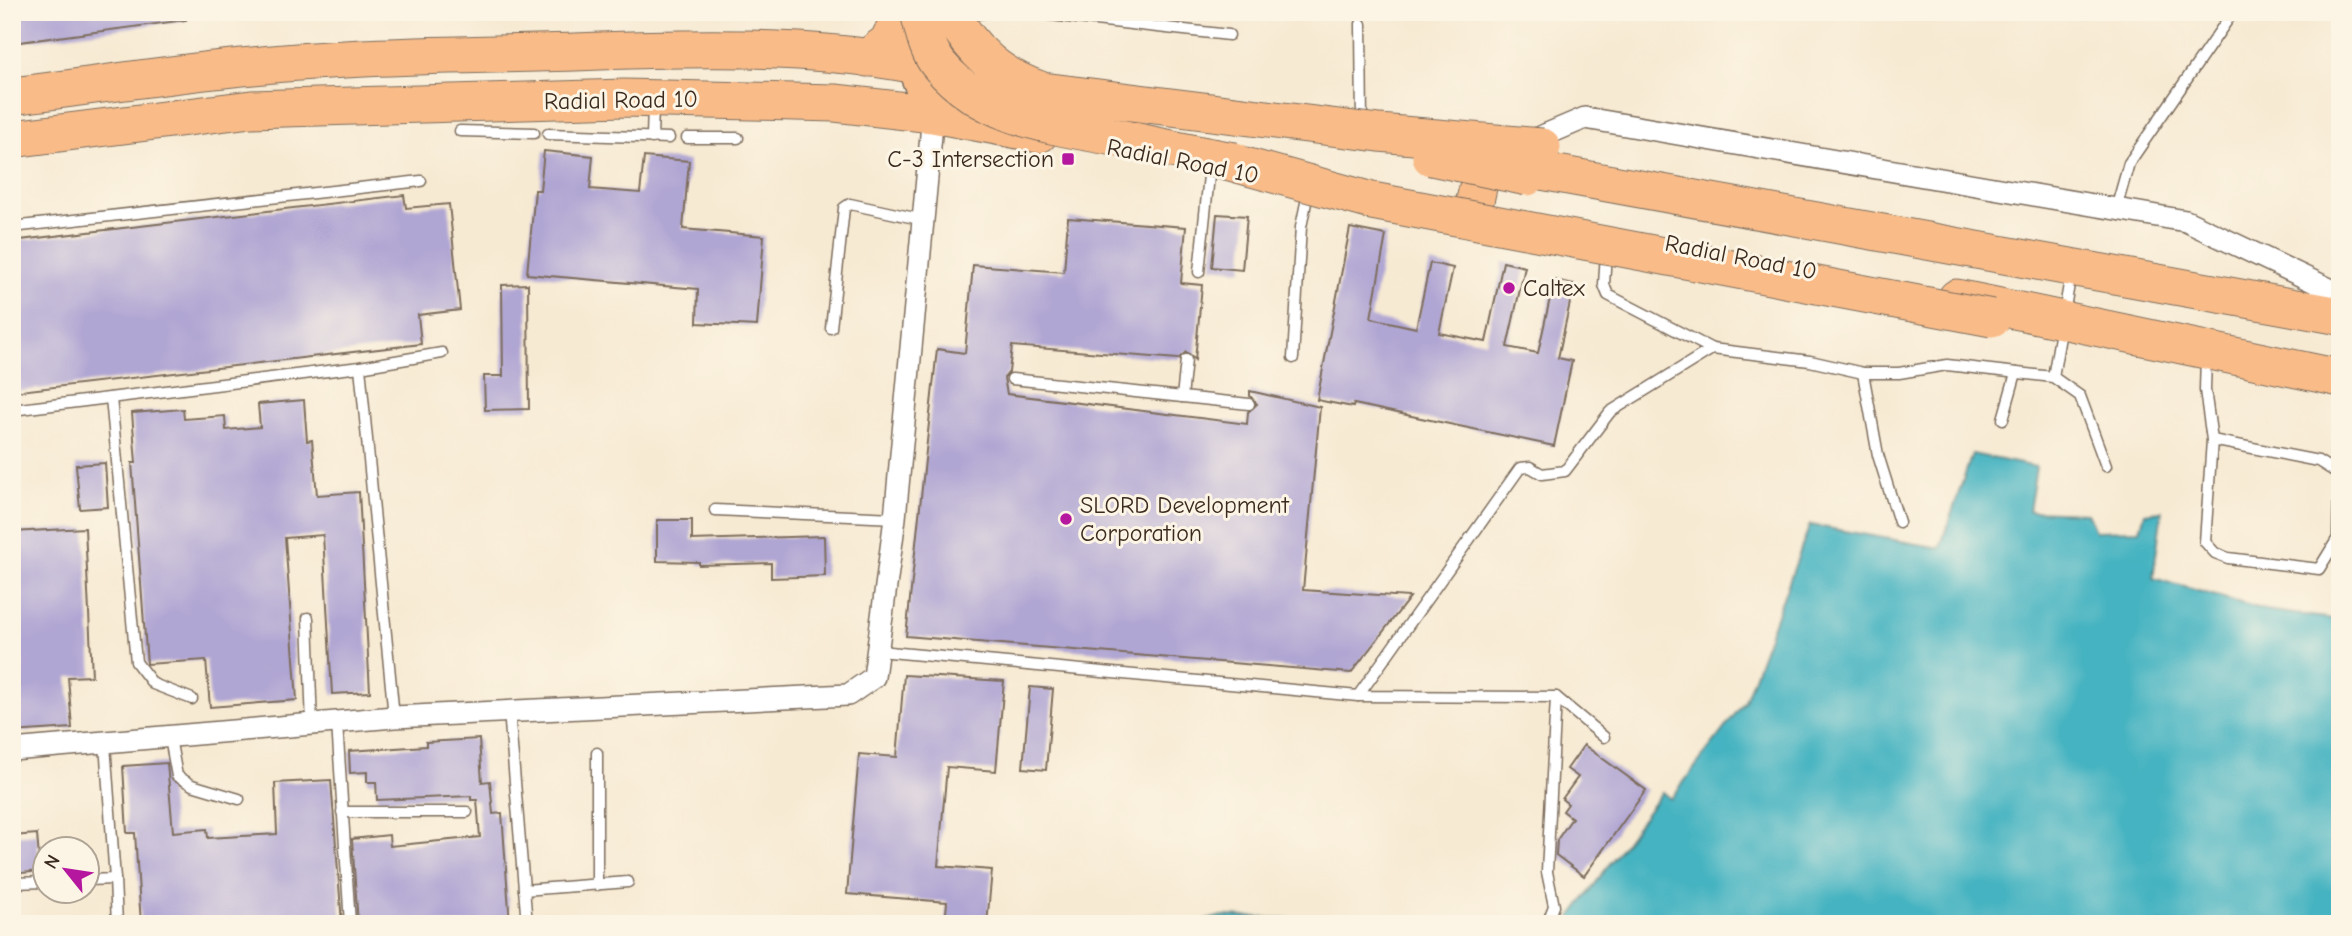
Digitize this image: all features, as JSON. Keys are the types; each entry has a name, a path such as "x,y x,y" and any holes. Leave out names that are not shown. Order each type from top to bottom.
{"highway":[{"path":"867,58 888,42 902,13"},
{"path":"941,15 965,50 989,73 1017,91"},
{"path":"941,15 980,56 1024,85 1067,94 1221,114 1542,147 2073,255 2272,282 2340,305"},
{"path":"941,15 927,44 939,64 959,84 993,106 1027,119 1372,201 1992,318 2063,320"},
{"name":"Radial Road 10","path":"12,96 253,66 419,55 728,50 867,58 912,63 1037,97 1484,160 2073,255 2340,316"},
{"name":"Radial Road 10","path":"12,139 251,109 653,99 835,103 933,114 1211,162 1310,186 1607,232 2063,320 2340,378"},
{"path":"1211,162 1524,192 1221,114"},
{"path":"1473,210 1484,160"}],"main road":[{"path":"902,13 912,63 933,114"},
{"path":"933,114 950,72 941,15"}],"street":[{"path":"12,750 394,717 848,695 874,677 879,650 895,518 933,114"},
{"path":"1484,160 1585,118 2197,223 2340,294"}],"lane":[{"path":"941,15 988,12"},
{"path":"1024,12 1229,34"},
{"path":"2116,209 2129,163 2233,12"},
{"path":"1361,24 1362,143"},
{"path":"652,138 653,99"},
{"path":"460,131 534,133"},
{"path":"548,134 669,138"},
{"path":"687,138 738,138"},
{"path":"1199,272 1211,162"},
{"path":"12,227 421,181"},
{"path":"1293,358 1301,227 1310,186"},
{"path":"831,328 844,208 850,204 924,220"},
{"path":"1607,232 1604,285 1608,295 1712,349 1810,361 1863,373 1899,373 1947,365 2053,377 2080,396 2106,466"},
{"path":"2053,377 2073,255"},
{"path":"1358,695 1520,468 1530,467 1542,474 1565,471 1597,427 1616,407 1712,349"},
{"path":"2206,350 2205,390 2212,440 2204,542 2214,553 2228,558 2319,569 2338,538 2339,474 2318,461 2212,440"},
{"path":"12,410 360,366 442,353"},
{"path":"1182,397 1186,360"},
{"path":"360,366 394,717"},
{"path":"1863,373 1878,455 1899,522"},
{"path":"2003,419 2016,373"},
{"path":"1012,379 1249,404"},
{"path":"111,398 136,663 153,684 192,699"},
{"path":"715,510 895,518"},
{"path":"308,618 312,725"},
{"path":"879,650 1358,695 1556,697 1604,737"},
{"path":"1547,924 1554,906 1547,872 1556,697"},
{"path":"509,711 527,924"},
{"path":"337,723 350,924"},
{"path":"170,738 177,776 192,785 239,799"},
{"path":"105,744 117,924"},
{"path":"597,753 597,885"},
{"path":"342,812 467,812"},
{"path":"102,879 115,879"},
{"path":"12,883 32,882"},
{"path":"524,890 628,882"}],"water":[{"path":"1972,454 2036,467 2029,511 2087,513 2095,531 2140,530 2145,513 2162,511 2153,578 2265,610 2340,620 2340,924 1566,924 1662,792 1671,799 1745,701 1810,525 1940,548"},
{"path":"1222,916 1361,922 1372,924 1193,924"}],"building":[{"path":"12,12 185,12 186,20 12,43"},
{"path":"544,151 593,156 590,189 640,193 644,157 689,161 683,229 764,236 757,326 697,323 698,289 527,274 535,190 540,190"},
{"path":"404,195 406,208 449,204 460,310 418,315 421,344 12,392 12,241"},
{"path":"1217,214 1247,216 1242,270 1212,267"},
{"path":"1068,218 1186,227 1181,283 1202,285 1195,360 1186,352 1178,359 1012,346 1009,372 1004,378 1007,394 1247,424 1248,412 1257,404 1250,396 1250,391 1320,407 1303,590 1410,597 1351,673 906,636 937,349 965,353 973,265 1064,272"},
{"path":"1350,228 1386,235 1371,318 1416,328 1430,263 1453,268 1439,333 1486,342 1503,262 1525,267 1507,347 1538,353 1554,280 1574,284 1558,358 1572,361 1554,446 1354,404 1353,407 1317,400"},
{"path":"528,284 529,409 485,410 484,376 503,376 502,285"},
{"path":"304,400 307,441 312,440 317,495 359,492 370,692 332,694 323,535 285,538 297,700 210,707 206,660 147,664 132,463 136,463 132,413 183,409 184,419 225,416 226,430 260,427 258,404"},
{"path":"105,463 108,507 80,509 76,465"},
{"path":"657,520 692,520 692,540 824,536 825,576 771,578 771,563 699,565 699,562 657,561"},
{"path":"85,528 92,676 68,677 72,728 12,732 12,713 20,712 18,680 12,680 12,532"},
{"path":"904,675 1004,681 996,771 947,767 938,866 992,870 987,924 945,924 947,902 847,894 859,754 897,757"},
{"path":"1030,687 1053,689 1046,770 1023,768"},
{"path":"479,739 482,782 490,781 493,814 502,813 510,924 358,924 352,839 389,835 390,846 480,837 477,800 471,800 471,796 377,800 376,782 367,782 367,772 350,773 349,751"},
{"path":"1584,745 1646,790 1584,876 1556,855 1557,840 1572,818 1563,811 1568,804 1562,799 1578,777 1567,769"},
{"path":"167,763 173,832 207,829 208,838 277,834 275,783 331,780 342,924 141,924 135,833 127,833 123,766"},
{"path":"32,834 32,872 12,874 12,836"}],"place":[{"name":"C-3 Intersection","path":"1068,159"},
{"name":"Caltex","path":"1509,288"},
{"name":"SLORD Development Corporation","path":"1066,519"}]}
